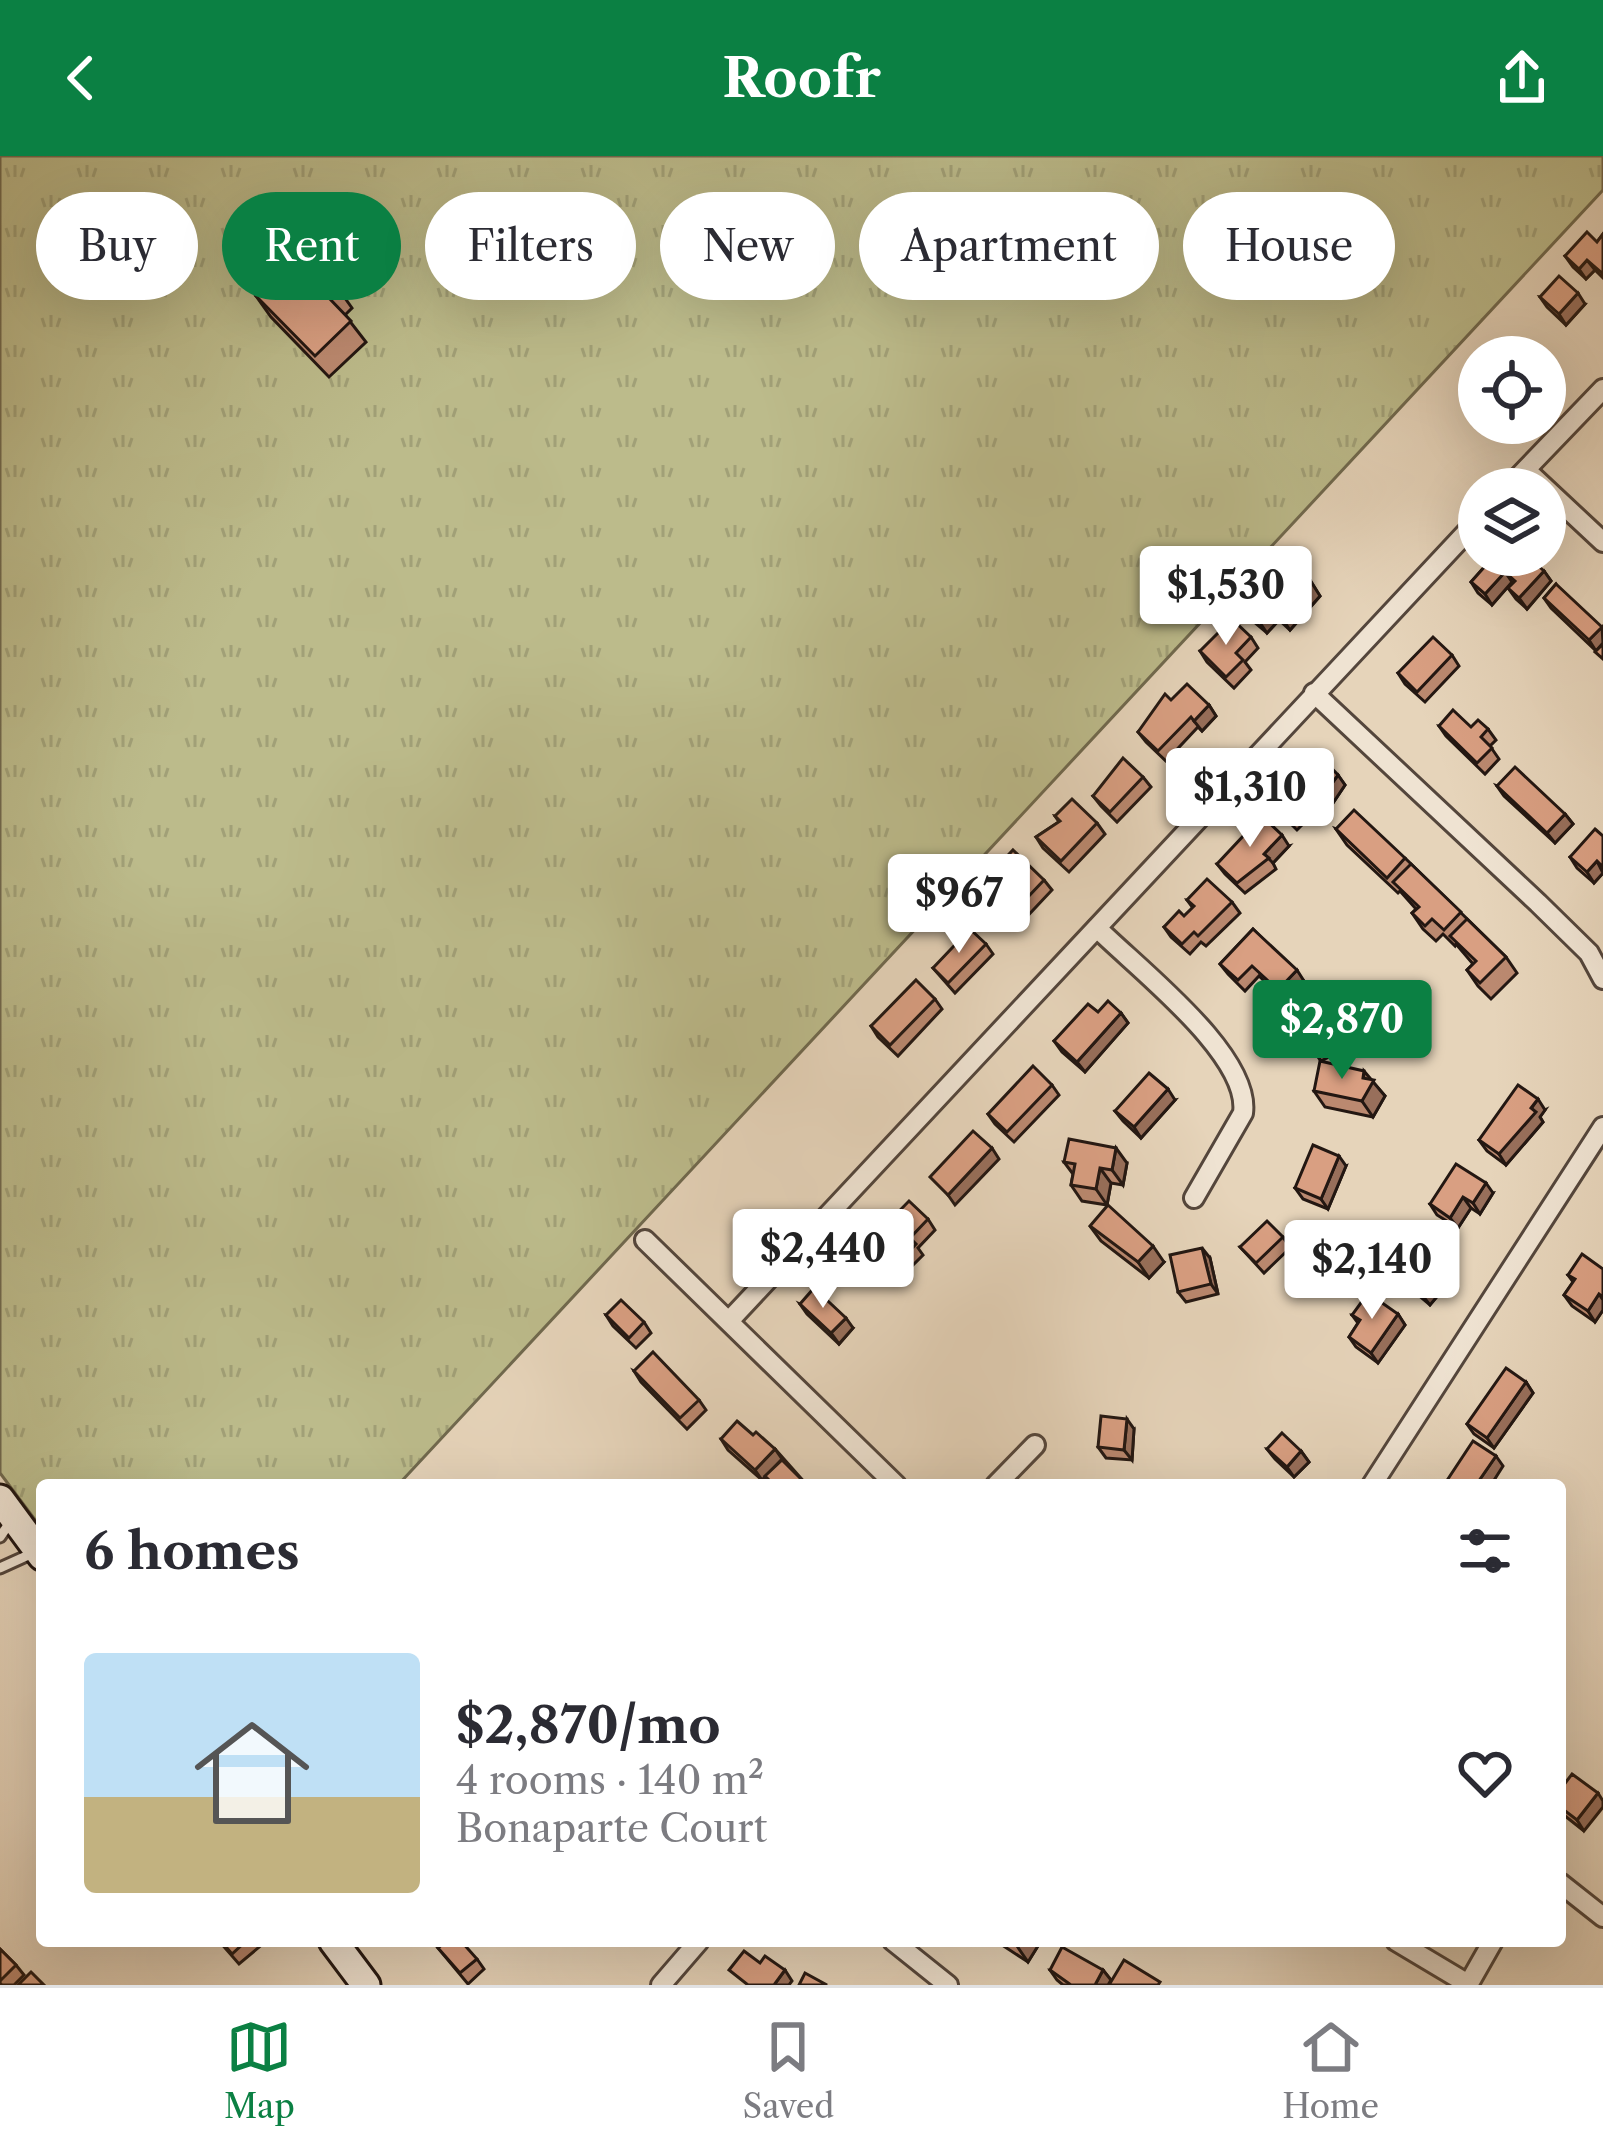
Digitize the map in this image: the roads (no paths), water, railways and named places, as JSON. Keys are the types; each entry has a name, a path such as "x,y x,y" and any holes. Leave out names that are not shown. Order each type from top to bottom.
{"street":[{"path":"1528,468 1603,389"},
{"path":"1566,507 1603,542"},
{"path":"729,1321 1458,541"},
{"path":"1314,693 1555,920 1588,953 1603,980"},
{"path":"1097,928 1232,1062 1244,1113 1194,1198"},
{"path":"1376,1479 1603,1127"},
{"path":"645,1240 890,1479"},
{"path":"1002,1479 1035,1445"},
{"path":"4,1517 36,1549"},
{"path":"1566,1888 1603,1916"},
{"path":"337,1947 366,1985"},
{"path":"662,1985 694,1947"},
{"path":"900,1947 948,1985"},
{"path":"1407,1947 1468,1985 1490,1947"}],"lane":[{"path":"0,1568 36,1554"}]}
